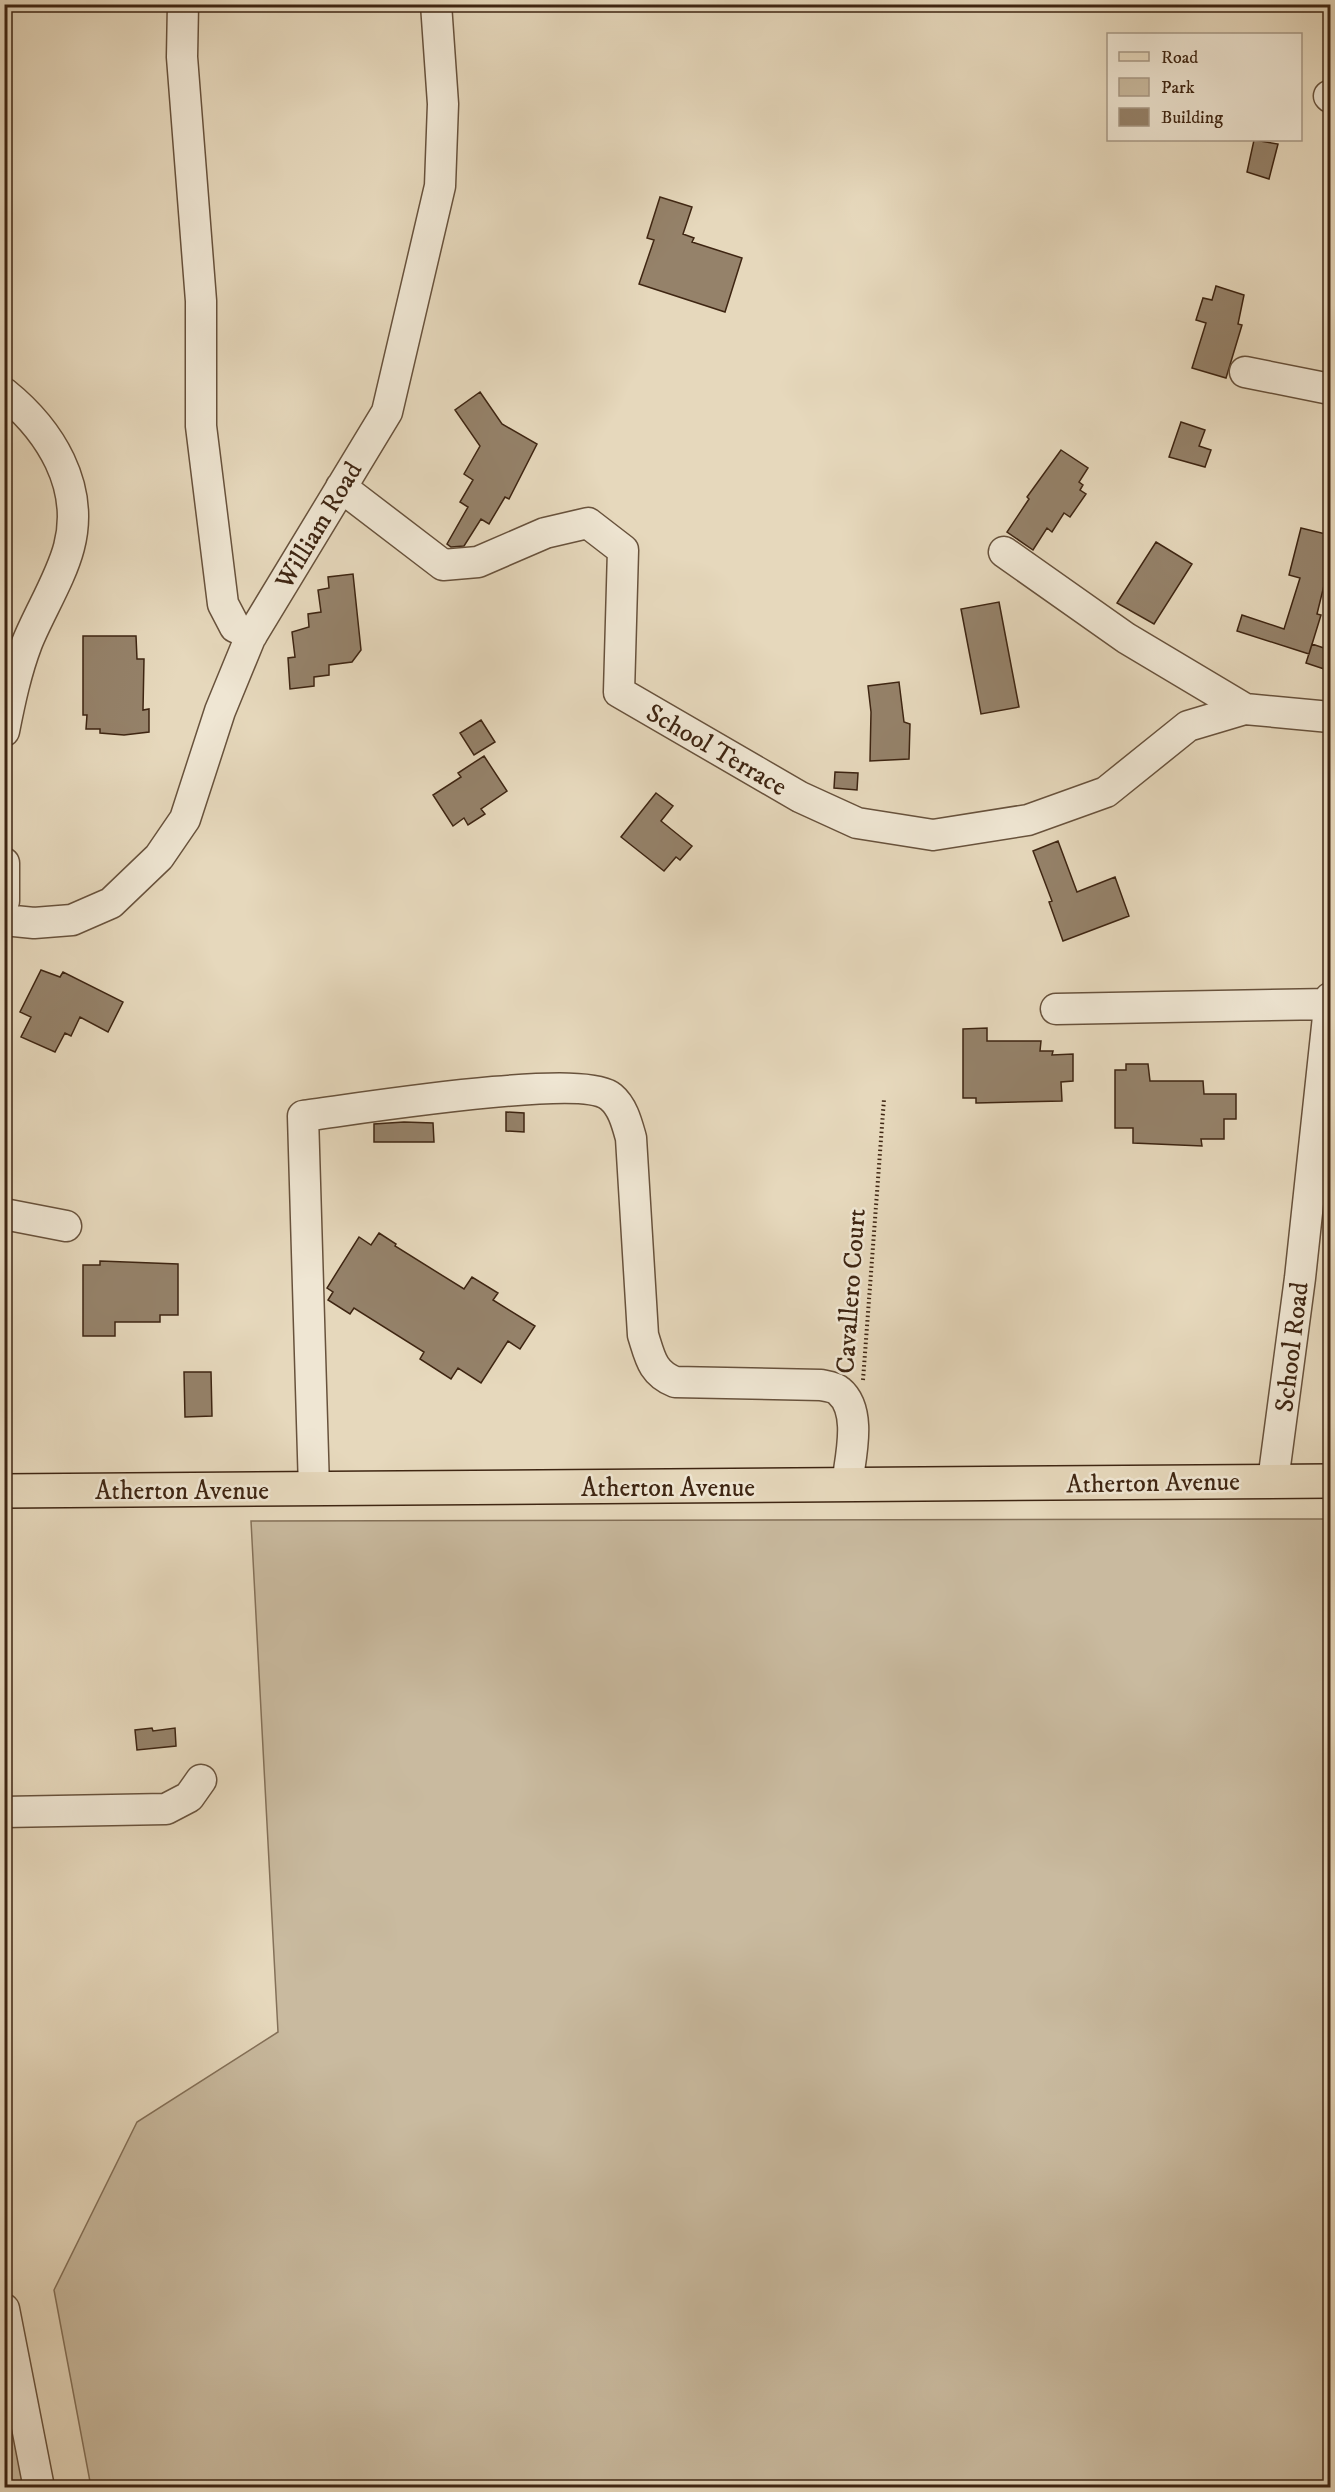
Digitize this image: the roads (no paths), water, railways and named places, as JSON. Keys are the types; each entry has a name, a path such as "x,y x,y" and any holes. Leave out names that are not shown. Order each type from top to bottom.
{"main road":[{"name":"Atherton Avenue","path":"4,1491 1330,1480"}],"street":[{"path":"183,4 182,57 201,301 201,426 223,604 235,627 252,635"},
{"name":"William Road","path":"4,920 34,923 72,920 111,903 159,856 185,819 220,711 252,635 387,412 440,186 443,104 435,4"},
{"path":"1245,372 1330,388"},
{"path":"4,393 28,412 56,450 73,498 69,547 27,644 12,691 4,731"},
{"name":"School Terrace","path":"341,488 444,565 478,562 545,533 588,523 623,550 618,693 800,797 857,823 933,835 1028,820 1106,792 1188,726 1245,709 1330,717"},
{"name":"School Terrace","path":"1004,552 1126,638 1245,709"},
{"path":"4,863 4,902"},
{"name":"School Road","path":"1273,1481 1300,1278 1330,998"},
{"path":"1056,1009 1330,1004"},
{"path":"315,1489 303,1116 486,1092 576,1089 594,1089 611,1097 623,1114 631,1138 643,1335 650,1359 661,1376 675,1382 821,1385 838,1390 849,1404 853,1428 847,1485"},
{"path":"4,1214 66,1226"},
{"path":"4,1812 166,1809 189,1797 201,1780"},
{"path":"4,2309 39,2487"}]}
